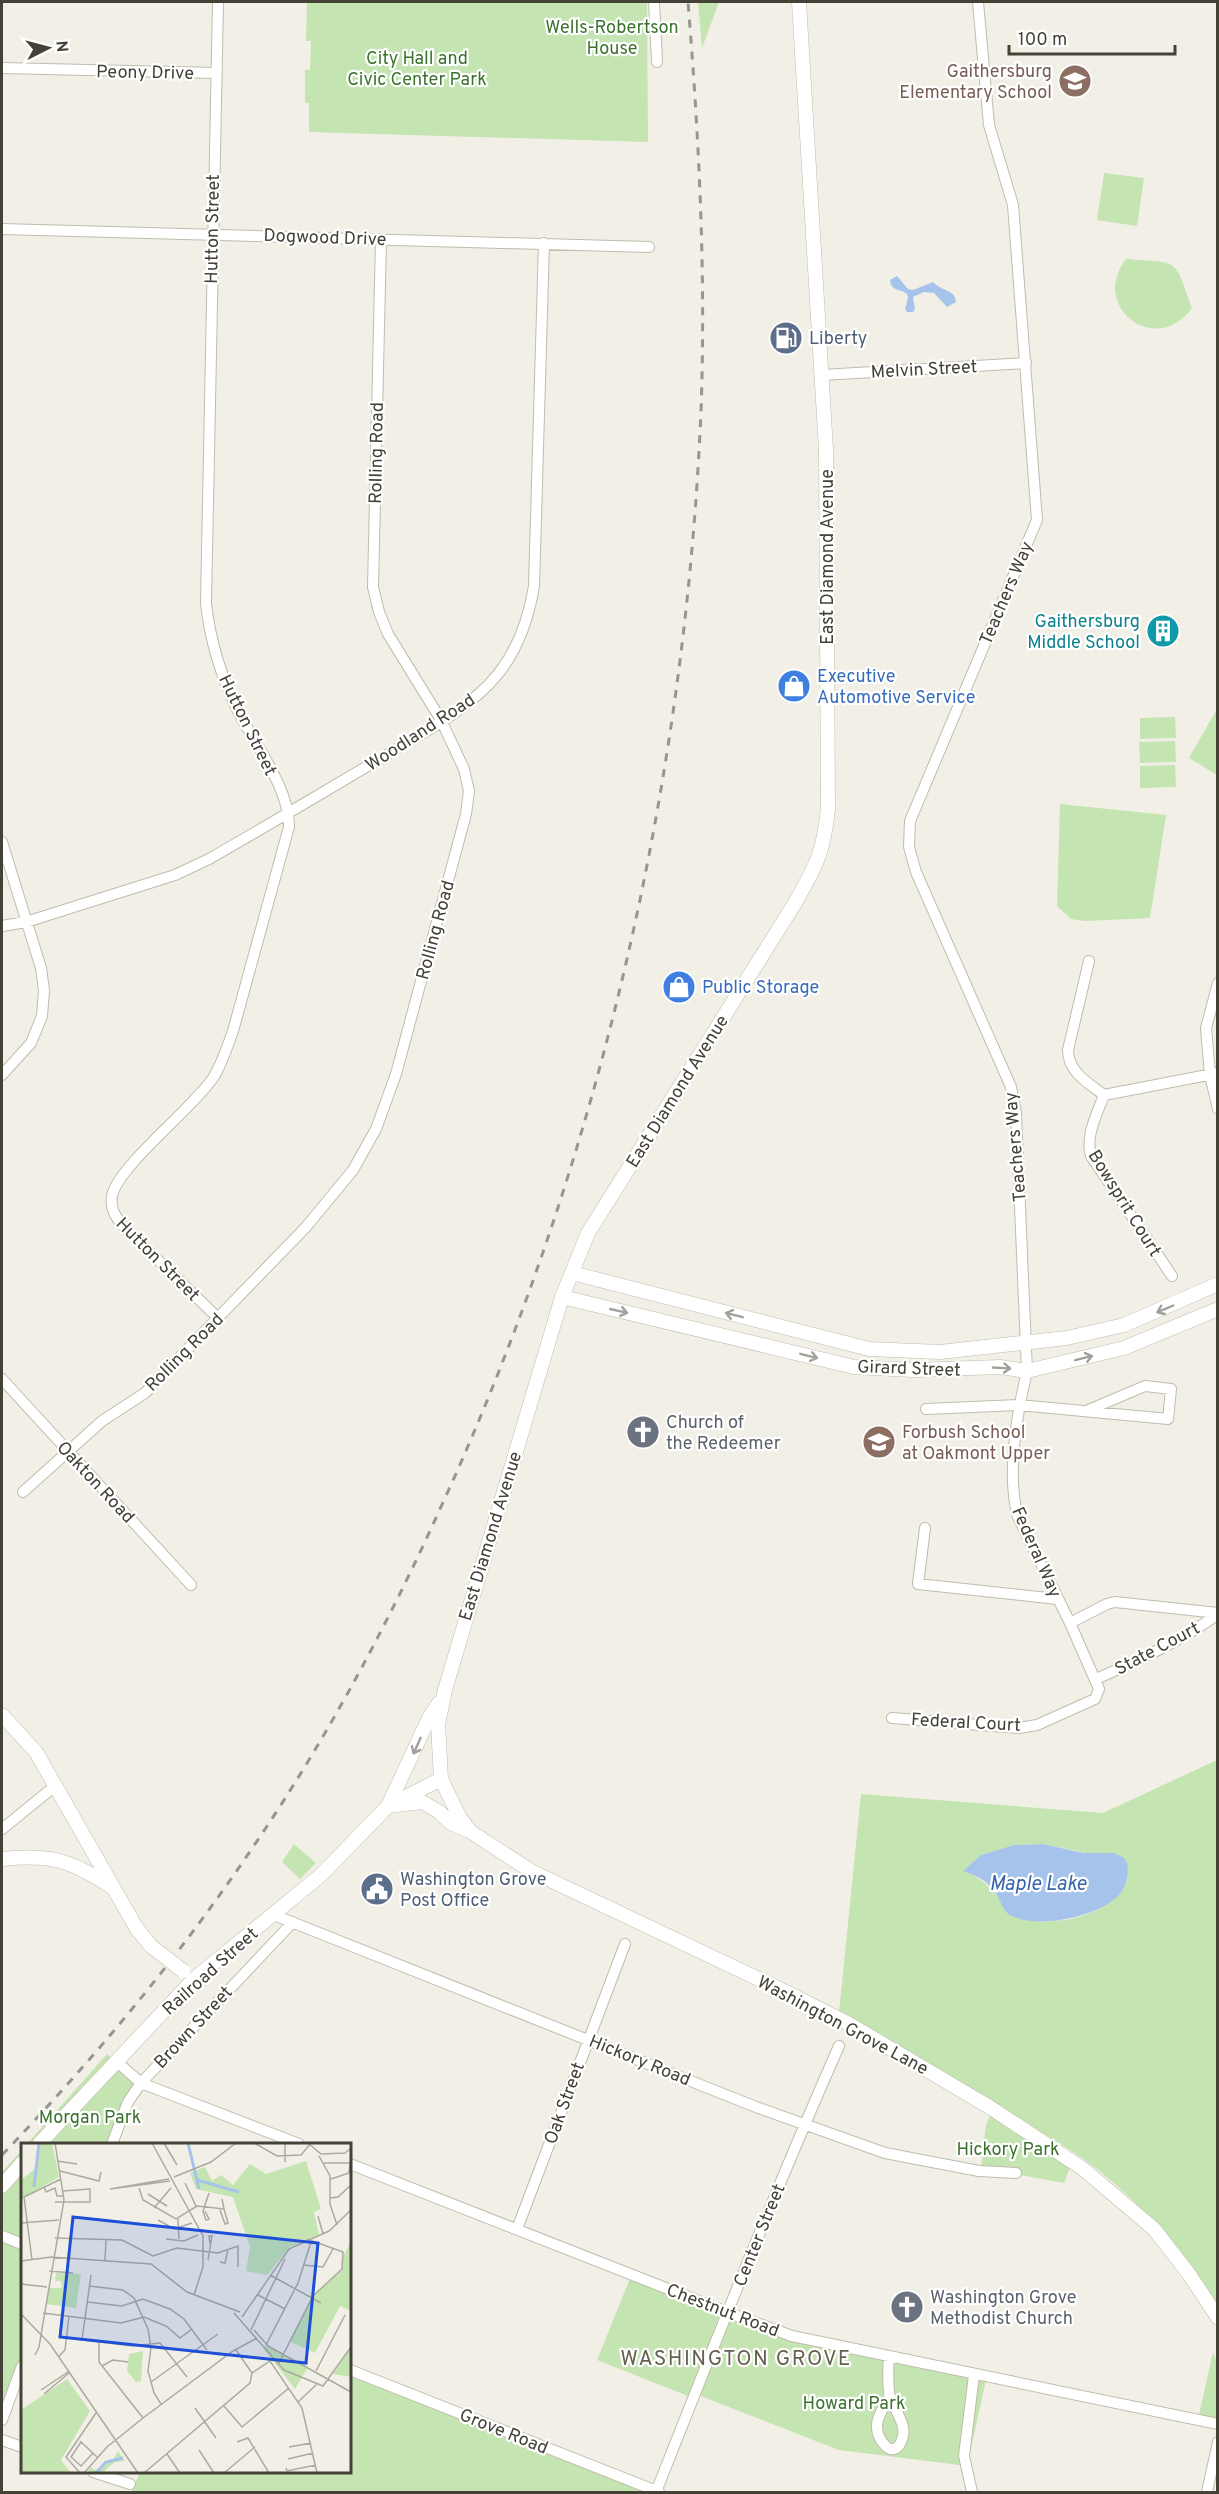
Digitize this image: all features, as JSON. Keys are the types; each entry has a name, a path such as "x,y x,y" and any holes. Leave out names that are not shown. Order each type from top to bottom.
{"street":[{"name":"Hutton Street","path":"218,2 206,586 208,619 225,684 280,789 289,813 289,827 233,1031 223,1058 213,1077 199,1095 122,1176 112,1193 111,1204 114,1215 122,1225 218,1318"},
{"path":"654,2 657,62"},
{"name":"East Diamond Avenue","path":"440,1774 438,1724 444,1696 562,1297 588,1233 795,903 817,865 825,840 828,808 826,450 799,2"},
{"name":"Teachers Way","path":"978,2 989,125 1012,206 1037,520 910,821 909,847 916,872 1011,1087 1016,1113 1027,1371"},
{"name":"Peony Drive","path":"2,68 216,73"},
{"name":"Dogwood Drive","path":"2,229 649,247"},
{"name":"Rolling Road","path":"22,1492 102,1421 145,1393 306,1227 352,1170 376,1129 396,1074 466,814 469,790 464,769 441,720 388,634 379,612 374,587 381,239"},
{"name":"Woodland Road","path":"2,926 26,922 175,875 209,859 441,720 472,700 499,673 519,640 531,605 534,586 544,243"},
{"name":"Melvin Street","path":"822,375 1026,363"},
{"path":"2,842 41,968 44,990 42,1016 31,1043 2,1075"},
{"path":"1089,961 1068,1050 1068,1058 1076,1072 1104,1095 1214,1074"},
{"path":"1218,983 1206,1028 1218,1109"},
{"name":"Bowsprit Court","path":"1104,1095 1090,1136 1088,1146 1091,1156 1172,1275"},
{"name":"Girard Street","path":"572,1273 869,1349 940,1352 1067,1338 1124,1325 1218,1284"},
{"name":"Girard Street","path":"562,1297 854,1367 913,1370 1000,1367 1027,1371 1124,1348 1218,1309"},
{"name":"Federal Way","path":"1027,1371 1019,1406 1013,1499 1018,1517 1097,1684"},
{"name":"Oakton Road","path":"2,1379 191,1585"},
{"path":"926,1409 1019,1406 1168,1419 1171,1389 1145,1386 1086,1411"},
{"path":"925,1528 918,1584 1057,1599"},
{"name":"State Court","path":"1070,1623 1115,1602 1218,1613"},
{"name":"State Court","path":"1097,1684 1174,1641 1218,1613"},
{"name":"Federal Court","path":"892,1718 1019,1728 1037,1725 1095,1699 1097,1684"},
{"path":"444,1696 429,1718 390,1801 422,1802 438,1811 451,1823 471,1832"},
{"path":"2,1715 36,1752 137,1929 152,1946 188,1976"},
{"name":"Railroad Street","path":"41,2143 116,2061 188,1976 274,1915 321,1875 390,1801 440,1774"},
{"name":"Washington Grove Lane","path":"440,1774 460,1818 471,1832 531,1872 849,2024 991,2108 1082,2168 1154,2229 1189,2274 1218,2318"},
{"path":"2,1829 55,1786"},
{"path":"2,1859 31,1856 80,1866 116,1890"},
{"name":"Hickory Road","path":"274,1915 756,2107 804,2122 885,2153 979,2171 1016,2173"},
{"name":"Brown Street","path":"113,2143 129,2102 141,2083 293,1922"},
{"name":"Oak Street","path":"517,2229 625,1944"},
{"name":"Center Street","path":"657,2492 804,2122 839,2046"},
{"path":"116,2061 141,2083 295,2143"},
{"path":"2,2186 21,2164"},
{"name":"Chestnut Road","path":"351,2164 792,2336 1218,2424"},
{"path":"2,2236 21,2244"},
{"path":"889,2356 890,2396"},
{"path":"2,2420 21,2369"},
{"name":"Grove Road","path":"351,2370 657,2492"},
{"path":"972,2493 964,2456 974,2375"},
{"path":"2,2439 21,2447"},
{"path":"1207,2493 1218,2442"},
{"path":"96,2473 130,2484"}],"green space":[{"name":"City Hall and Civic Center Park","path":"307,2 647,2 648,142 309,132 309,103 305,103 305,70 310,70 311,41 306,41"},
{"path":"698,2 719,2 702,48"},
{"path":"1104,173 1144,178 1137,226 1097,220"},
{"path":"1126,259 1157,261 1172,266 1182,279 1192,308 1177,322 1161,328 1146,327 1132,320 1121,309 1116,294 1117,277"},
{"path":"1217,709 1217,775 1189,758"},
{"path":"1175,717 1176,738 1140,739 1140,718"},
{"path":"1175,741 1176,762 1140,763 1139,742"},
{"path":"1175,765 1176,787 1140,788 1140,766"},
{"path":"1060,804 1166,815 1150,918 1085,921 1071,919 1057,906"},
{"path":"1217,1760 1217,2309 1194,2272 1167,2236 1120,2188 1093,2166 972,2090 839,2013 861,1794 1103,1813","holes":["1043,1844 1092,1854 1127,1881 1119,1894 1107,1904 1076,1918 1059,1921 1026,1920 1012,1916 985,1883 963,1871 981,1855 1014,1845"]},
{"path":"294,1844 316,1863 300,1879 282,1862"},
{"name":"Morgan Park","path":"107,2054 135,2083 109,2143 28,2143"},
{"name":"Hickory Park","path":"992,2112 1072,2162 1064,2183 981,2168 986,2124"},
{"name":"Morgan Park","path":"21,2151 21,2362 2,2413 2,2172"},
{"path":"631,2276 721,2312 688,2396 597,2360"},
{"name":"Howard Park","path":"730,2314 790,2339 986,2380 967,2466 839,2450 698,2395"},
{"path":"1213,2352 1217,2363 1217,2419 1199,2415"},
{"path":"351,2371 652,2492 132,2492 140,2473 351,2473"}],"water":[{"path":"897,276 908,289 913,290 933,282 954,295 956,302 947,307 934,293 924,292 913,297 915,309 913,312 907,312 905,309 907,294 894,288 891,284 890,280"},
{"name":"Maple Lake","path":"1043,1844 1084,1853 1114,1853 1124,1858 1128,1872 1123,1889 1108,1904 1082,1915 1052,1921 1023,1920 1012,1916 1004,1909 986,1882 963,1871 981,1855 1014,1845"}],"railway":[{"path":"2,2155 70,2082 196,1928 306,1766 377,1639 440,1509 496,1379 545,1246 588,1110 624,973 653,834 676,693 692,552 701,411 703,308 700,206 688,2"}],"place":[{"name":"Gaithersburg Elementary School","path":"1075,81"},
{"name":"Liberty","path":"786,338"},
{"name":"Gaithersburg Middle School","path":"1163,631"},
{"name":"Executive Automotive Service","path":"794,686"},
{"name":"Public Storage","path":"679,987"},
{"name":"Church of the Redeemer","path":"643,1432"},
{"name":"Forbush School at Oakmont Upper","path":"879,1442"},
{"name":"Washington Grove Post Office","path":"377,1889"},
{"name":"Washington Grove Methodist Church","path":"907,2307"}],"district":[{"name":"WASHINGTON GROVE","path":"736,2358"}],"park label":[{"name":"Wells-Robertson House","path":"612,37"}]}
